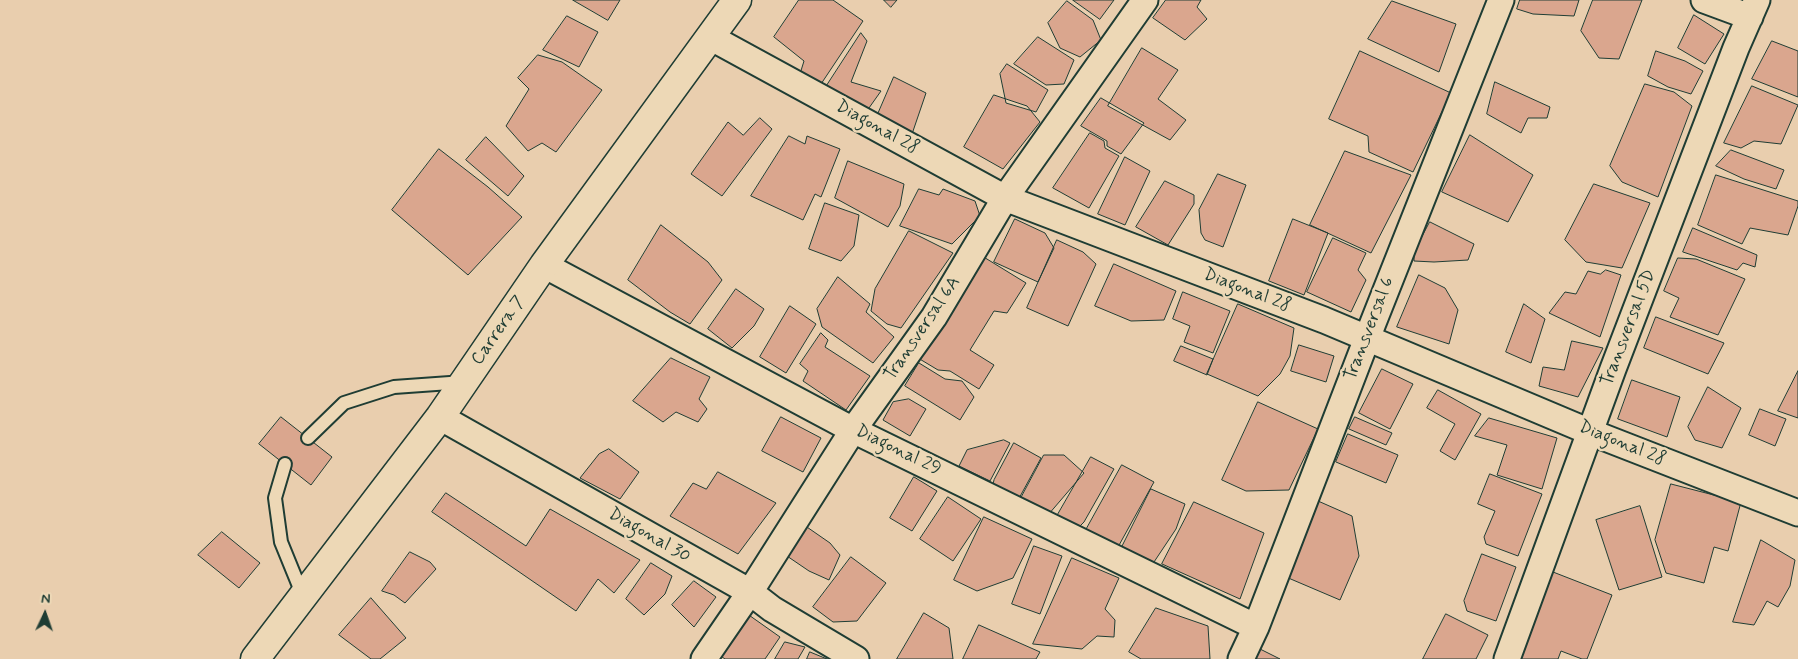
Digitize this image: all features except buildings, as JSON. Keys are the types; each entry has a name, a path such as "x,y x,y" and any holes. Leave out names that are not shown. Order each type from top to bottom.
{"main road":[{"name":"Carrera 7","path":"255,659 440,417 544,265 738,0"}],"street":[{"name":"Transversal 6A","path":"704,659 750,592 854,430 934,317 1005,198 1145,0"},
{"name":"Transversal 6","path":"1242,659 1501,0"},
{"path":"1704,0 1753,9"},
{"name":"Transversal 5D","path":"1507,659 1590,432 1753,9"},
{"name":"Diagonal 28","path":"710,37 1005,198 1367,338 1590,432 1798,513"},
{"name":"Diagonal 29","path":"544,265 854,430 1256,627"},
{"name":"Diagonal 30","path":"440,417 750,592 772,609 856,659"}],"lane":[{"path":"308,438 344,403 394,387 464,382"},
{"path":"285,464 275,498 281,542 303,596"}]}
